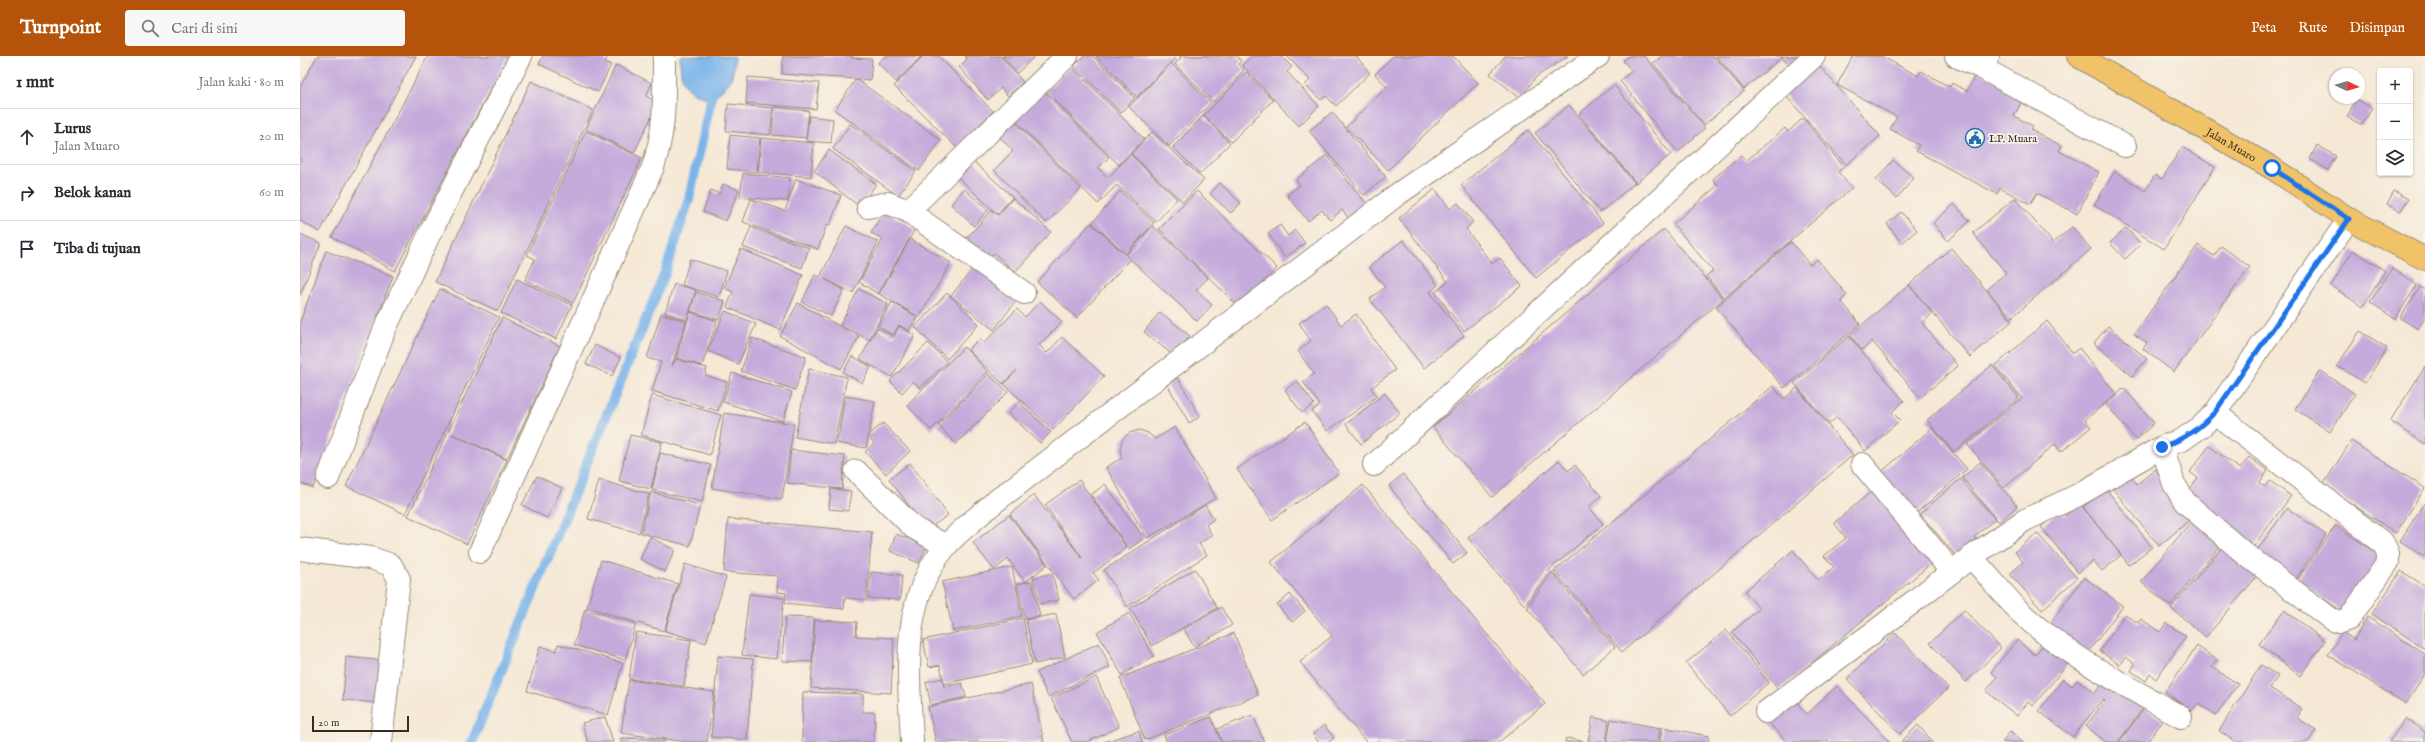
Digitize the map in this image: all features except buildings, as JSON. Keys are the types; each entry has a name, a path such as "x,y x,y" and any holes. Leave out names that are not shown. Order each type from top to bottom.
{"main road":[{"name":"Jalan Muaro","path":"2078,56 2272,168 2349,219 2425,259"}],"street":[{"path":"328,478 384,331 430,233 521,56"},
{"path":"480,552 653,167 662,141 664,118 664,56"},
{"path":"908,211 1067,56"},
{"path":"912,742 909,657 915,607 926,574 946,546 996,501 1398,194 1598,56"},
{"path":"1374,465 1814,56"},
{"path":"1956,56 1985,62 2125,146"},
{"path":"868,207 888,203 908,211 1024,293"},
{"path":"1766,712 1971,557 2025,520 2078,495 2162,447 2182,440 2202,426 2215,412 2349,219"},
{"path":"2162,447 2174,484 2185,502 2245,554 2331,619 2340,622 2349,619 2383,572 2388,562 2388,553 2383,543 2215,412"},
{"path":"1862,464 1952,572"},
{"path":"856,471 914,528 946,546"},
{"path":"300,550 371,558 391,565 400,579 381,742"},
{"path":"1971,557 2021,612 2043,630 2087,662 2181,717"}],"water":[{"path":"680,56 734,56 733,71 730,81 723,90 711,99 695,94 683,80"}],"waterway":[{"path":"472,742 665,273 689,199 711,99 711,86"}],"place":[{"name":"LP. Muara","path":"1975,138"}],"route":[{"path":"2162,447 2182,440 2202,426 2215,412 2349,219 2272,168"}]}
